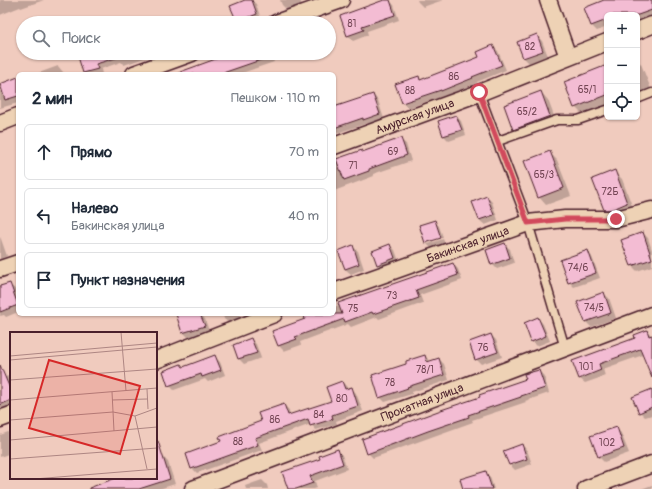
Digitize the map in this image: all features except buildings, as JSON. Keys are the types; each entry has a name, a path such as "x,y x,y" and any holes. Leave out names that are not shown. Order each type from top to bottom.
{"street":[{"path":"296,16 341,0"},
{"path":"548,0 568,57"},
{"path":"640,30 652,25"},
{"name":"Амурская улица","path":"336,145 604,43"},
{"path":"140,72 173,60"},
{"path":"0,123 16,117"},
{"name":"Бакинская улица","path":"336,291 528,223 565,219 616,219 652,210"},
{"path":"0,269 16,264"},
{"name":"Прокатная улица","path":"193,489 652,315"},
{"path":"157,360 269,316"},
{"path":"0,419 10,415"},
{"path":"586,489 652,464"}],"lane":[{"path":"479,92 528,223 564,348"},
{"path":"640,98 652,94"},
{"path":"498,141 557,120 578,120 604,111"}],"route":[{"path":"479,92 528,223 565,219 616,219"}]}
